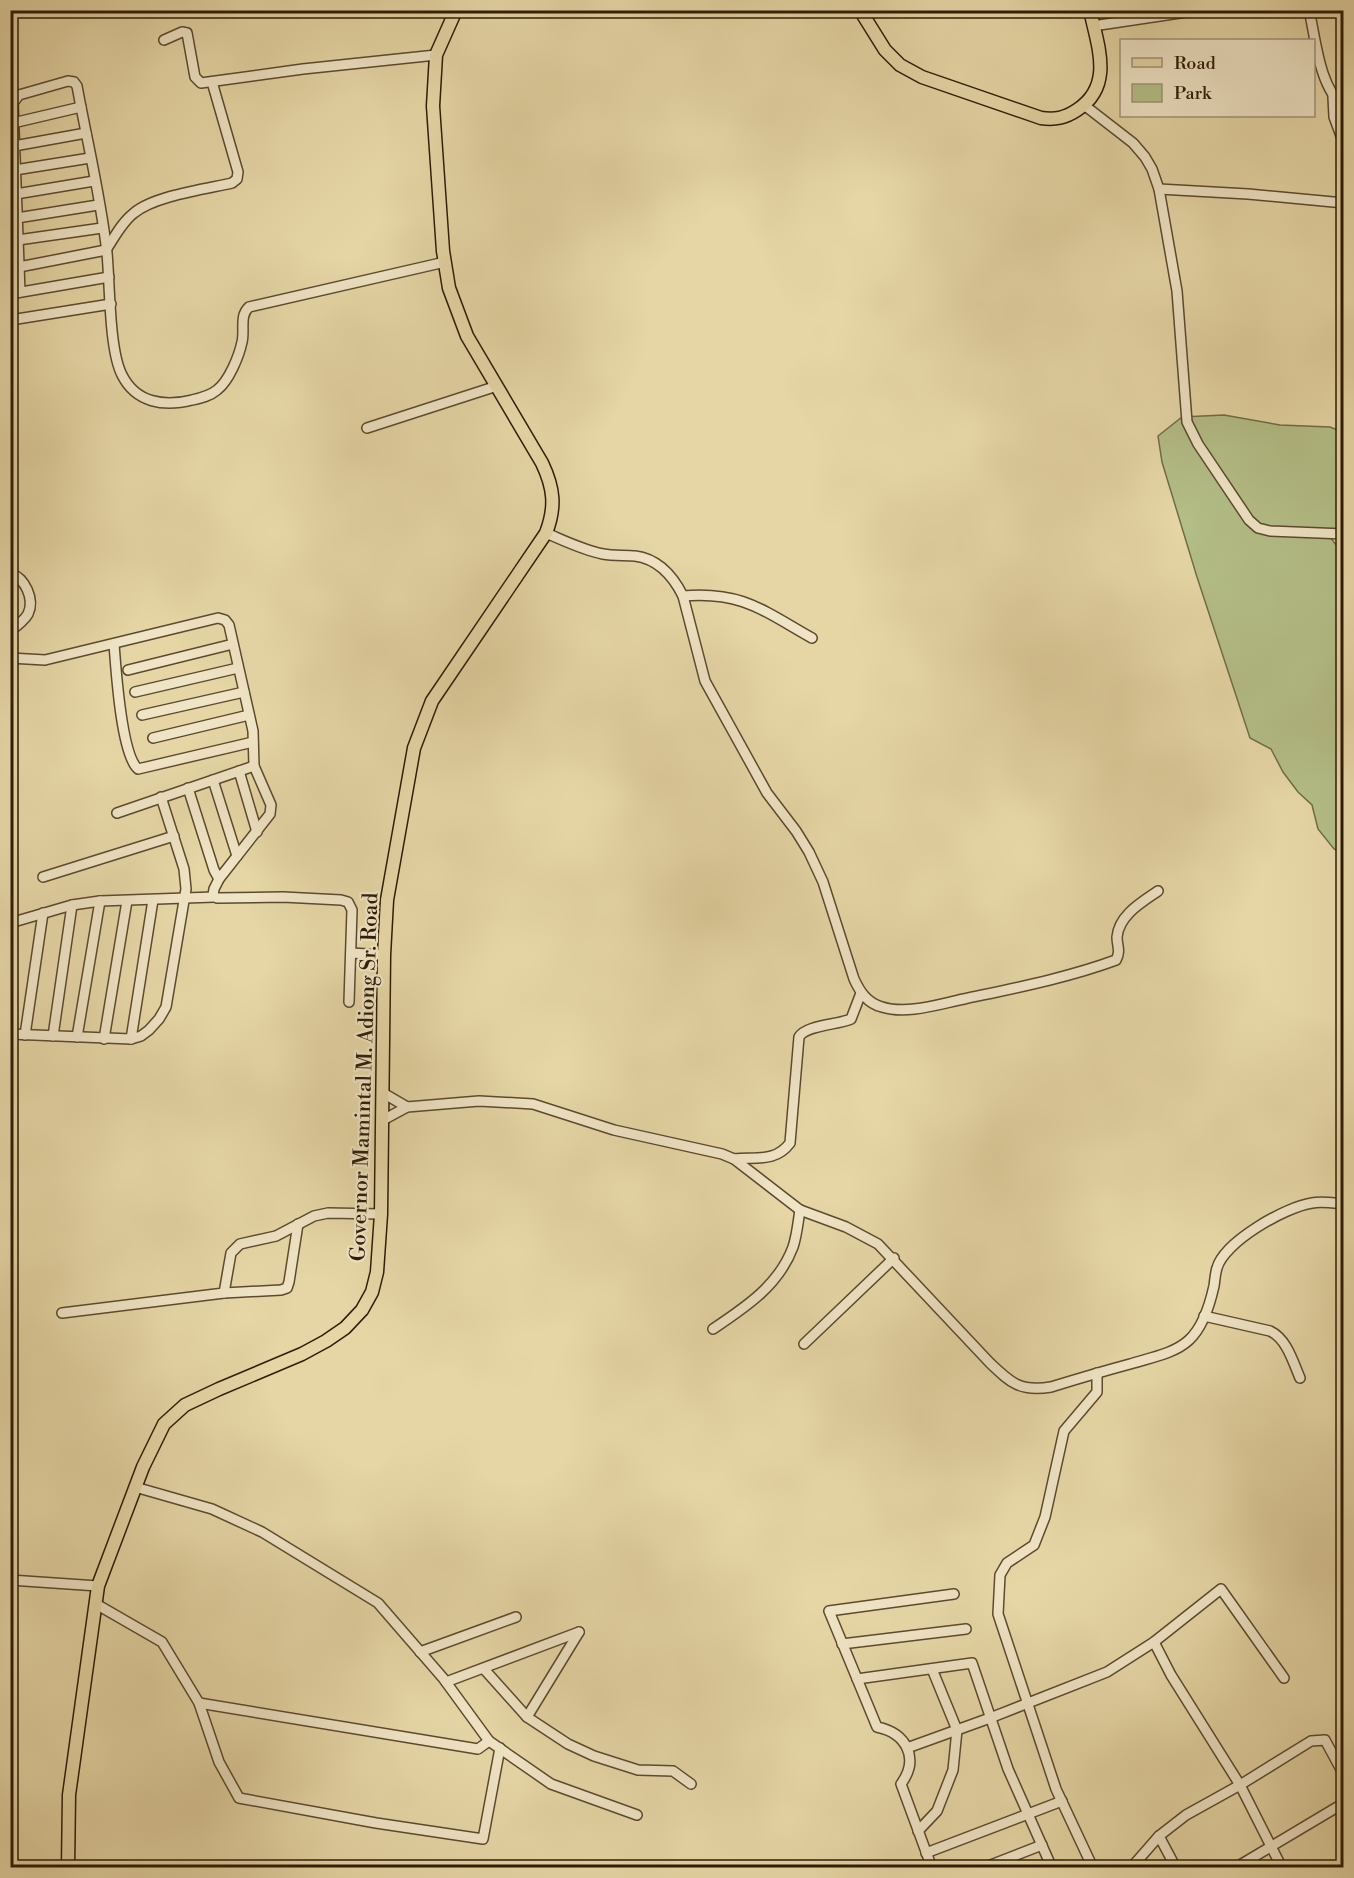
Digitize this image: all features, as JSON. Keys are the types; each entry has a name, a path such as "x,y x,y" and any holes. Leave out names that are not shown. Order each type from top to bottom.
{"main road":[{"name":"Governor Mamintal M. Adiong Sr. Road","path":"68,1868 69,1795 98,1586 143,1467 164,1424 185,1405 302,1354 326,1341 345,1328 362,1310 372,1292 377,1272 381,1214 384,955 387,900 411,758 432,701 546,532 552,518 554,500 551,483 542,463 467,336 449,288 433,106 436,55 456,10"},
{"path":"860,10 885,50 900,65 922,77 1041,118 1055,120 1068,116 1084,105 1098,88 1101,78 1090,10"}],"street":[{"path":"1093,26 1200,10"},
{"path":"1309,10 1324,77 1333,97 1335,117 1344,144"},
{"path":"164,40 182,32 187,33 196,79 201,83 436,55"},
{"path":"109,277 15,293 19,267 12,103 16,97 68,81 74,82 77,86 106,250 109,277 111,304 117,360 126,383 133,392 144,399 177,404 209,395 219,389 226,381 241,348 244,334 243,316 249,308 445,262"},
{"path":"19,267 106,250 126,220 142,207 231,183 238,177 212,82"},
{"path":"1333,97 1344,107"},
{"path":"1084,105 1119,131 1145,156 1159,189 1177,291 1188,422 1198,444 1249,520 1258,528 1270,531 1344,534"},
{"path":"13,123 81,107"},
{"path":"14,146 86,133"},
{"path":"15,170 90,158"},
{"path":"16,194 94,181"},
{"path":"1159,189 1344,203"},
{"path":"17,218 98,205"},
{"path":"18,240 102,228"},
{"path":"10,317 18,319 111,304"},
{"path":"367,428 497,386"},
{"path":"546,532 589,550 605,554 638,556 654,562 676,583 683,596 705,681 767,793 809,852 823,882 848,961 861,993 870,1001 881,1007 895,1010 912,1008 1007,990 1116,960 1119,954 1117,935 1132,909 1158,891"},
{"path":"10,573 24,582 28,591 30,609 22,622 10,631"},
{"path":"683,596 708,595 740,599 812,638"},
{"path":"10,658 45,660 218,618 227,622 249,715 254,766 270,800 272,810 219,879 214,889 214,897"},
{"path":"114,644 121,716 132,760 138,769 253,742"},
{"path":"128,670 233,644"},
{"path":"135,692 238,668"},
{"path":"142,715 244,692"},
{"path":"153,738 249,715"},
{"path":"117,813 254,766"},
{"path":"239,771 257,832"},
{"path":"213,780 237,856"},
{"path":"188,788 214,870 219,879"},
{"path":"10,1034 131,1039 141,1036 159,1019 166,1007 187,880 161,797"},
{"path":"43,877 174,836"},
{"path":"10,923 72,905 100,901 283,897 345,901 351,907 349,1002"},
{"path":"131,1039 153,900"},
{"path":"77,1037 100,901"},
{"path":"104,1039 127,901"},
{"path":"53,1036 72,905"},
{"path":"25,1035 43,913"},
{"path":"351,953 384,955"},
{"path":"734,1159 777,1156 790,1143 799,1037 806,1030 851,1019 861,993"},
{"path":"383,1093 407,1107"},
{"path":"383,1120 407,1107 479,1101 534,1104 614,1130 722,1154 734,1159 800,1210 865,1236 878,1244 894,1258 1008,1380 1021,1387 1035,1389 1051,1387 1097,1374 1180,1347 1195,1334 1204,1316 1214,1286 1216,1269 1221,1256 1230,1246 1250,1232 1298,1207 1321,1201 1344,1204"},
{"path":"713,1329 764,1292 783,1268 794,1245 800,1210"},
{"path":"224,1293 229,1263 234,1248 240,1244 276,1236 306,1219 328,1213 381,1214"},
{"path":"62,1313 224,1293 287,1288 298,1224"},
{"path":"804,1344 894,1258"},
{"path":"1204,1316 1277,1334 1286,1347 1300,1378"},
{"path":"1093,1868 1062,1801 1026,1702 998,1614 1000,1575 1007,1563 1034,1545 1045,1517 1064,1431 1097,1392 1097,1374"},
{"path":"135,1487 212,1509 262,1532 378,1603 446,1682 489,1741 551,1784 637,1815"},
{"path":"10,1580 98,1586"},
{"path":"907,1748 1107,1672 1154,1642 1221,1588 1284,1678"},
{"path":"932,1868 901,1784 909,1767 907,1748 895,1733 877,1726 829,1611 954,1594"},
{"path":"96,1604 162,1642 200,1703 219,1762 239,1798 376,1823 483,1839 500,1748"},
{"path":"420,1652 516,1617"},
{"path":"842,1644 966,1629"},
{"path":"446,1682 484,1670 579,1632 527,1717"},
{"path":"1154,1642 1176,1684 1240,1785 1282,1868"},
{"path":"857,1679 972,1663 1008,1769 1052,1868"},
{"path":"918,1831 937,1811 953,1770 957,1730 932,1669"},
{"path":"484,1670 527,1717 568,1744 594,1756 638,1770 673,1771 692,1784"},
{"path":"200,1703 478,1749 489,1741"},
{"path":"1131,1868 1159,1836 1186,1815 1311,1741 1324,1740 1344,1775"},
{"path":"926,1853 1062,1801"},
{"path":"1235,1868 1270,1845 1344,1803"},
{"path":"1159,1836 1176,1868"},
{"path":"983,1868 1042,1845"}],"green space":[{"path":"1224,415 1280,425 1330,427 1343,432 1343,528 1327,533 1343,554 1343,853 1334,849 1318,829 1312,805 1298,792 1283,772 1271,749 1250,738 1162,462 1158,436 1182,417"}]}
